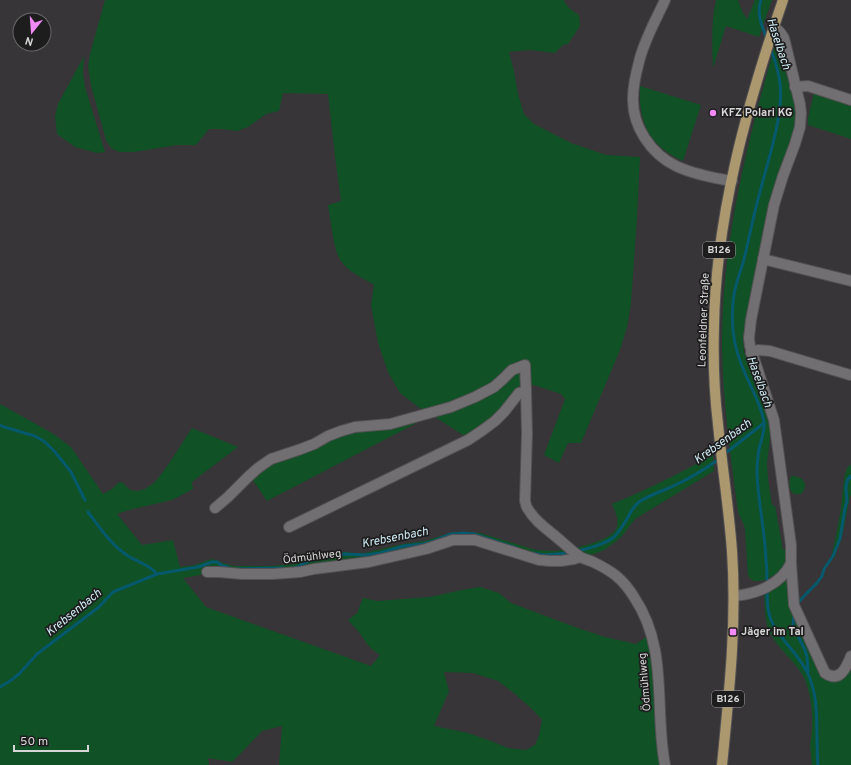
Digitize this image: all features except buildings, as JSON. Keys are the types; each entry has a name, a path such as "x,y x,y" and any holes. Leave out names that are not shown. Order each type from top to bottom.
{"main road":[{"name":"Leonfeldner Straße","path":"722,765 732,650 734,596 731,537 714,384 714,309 720,244 726,207 744,125 783,0"}],"street":[{"path":"664,0 638,62 633,98 637,124 655,152 664,159 689,171 732,181"},
{"path":"734,596 759,590 778,580 784,575 790,563 792,554 774,420 751,353 749,338 763,259 778,190 800,127 801,113 784,38 781,32 777,29 772,32"},
{"path":"795,87 808,86 851,100"},
{"path":"763,259 851,281"},
{"path":"751,353 758,350 770,351 850,375"},
{"name":"Ödmühlweg","path":"215,508 228,498 258,468 271,460 314,444 341,431 355,427 390,424 451,407 494,387 512,370 525,365 525,501 527,508 535,518 576,553 607,569 620,578 635,598 646,619 652,636 657,662 660,684 661,733 665,765"},
{"path":"289,527 468,440 483,430 504,412 519,393 526,391"},
{"name":"Ödmühlweg","path":"207,572 242,574 300,572 369,562 426,549 453,540 475,540 539,560 561,561 574,559 576,553"},
{"path":"790,563 793,599 796,610 825,673 832,676 840,675 851,656"}],"green space":[{"path":"105,0 564,0 568,7 579,15 580,26 568,44 563,45 555,53 529,50 509,52 524,114 534,124 571,143 606,155 640,157 631,303 627,327 620,350 581,443 568,443 559,463 544,455 565,399 561,394 534,385 519,386 489,421 466,437 432,415 267,501 252,479 273,463 330,437 431,415 400,393 388,372 378,343 371,305 374,285 347,268 341,261 336,250 328,205 341,201 328,94 283,93 279,111 266,114 248,127 237,131 209,129 196,145 178,145 134,152 119,152 111,148 106,140 91,86 88,66"},
{"path":"716,0 738,0 747,19 755,0 772,0 759,37 726,26 713,68 712,42 714,8"},
{"path":"776,42 791,89 795,108 795,123 791,140 772,195 743,337 744,352 770,423 767,463 768,479 772,505 775,506 783,550 787,550 784,564 778,572 765,580 756,581 752,580 748,576 745,529 738,512 730,451 723,370 723,310 726,271 738,194 755,118"},
{"path":"84,56 83,73 85,87 105,152 97,153 75,147 57,134 55,116 58,104"},
{"path":"640,86 701,105 683,161 671,155 662,148 648,131 641,111"},
{"path":"814,93 851,106 851,139 808,125 808,118"},
{"path":"0,404 52,433 71,447 103,494 112,489 118,483 122,482 130,490 138,491 145,489 155,482 192,428 238,447 192,482 193,489 172,500 117,514 142,545 173,540 180,567 195,565 211,559 234,566 296,564 312,558 334,553 365,553 403,544 425,541 453,532 480,533 536,550 556,551 567,549 573,555 551,558 446,538 368,560 300,570 204,573 183,578 206,607 371,666 380,655 367,644 348,620 357,613 363,598 377,601 430,597 480,587 499,593 511,603 605,637 636,644 649,635 656,678 661,765 279,765 282,726 262,731 232,762 208,758 209,765 0,765","holes":["444,672 473,673 498,681 515,694 542,720 535,745 526,750 508,748 468,733 434,726 449,691"]},
{"path":"713,455 714,471 635,519 622,536 604,550 588,556 574,548 597,542 613,533 617,526 617,516 612,504 663,481"},
{"path":"851,464 851,495 843,532 834,559 832,553 841,509 844,477 847,468"},
{"path":"792,476 802,479 805,484 804,491 801,494 794,494 791,491 790,478"},
{"path":"787,577 826,679 851,662 851,765 812,765 810,747 812,710 807,686 798,668 773,638 767,626 765,617 764,592"}],"waterway":[{"name":"Haselbach","path":"761,0 759,15 767,39"},
{"name":"Haselbach","path":"767,584 767,569 757,473 757,464 764,422 758,401 739,359 735,344 732,320 735,288 743,263 778,119 781,90 779,77 770,48"},
{"name":"Krebsenbach","path":"723,455 764,423"},
{"path":"0,425 35,436 45,442 71,472 85,500"},
{"name":"Krebsenbach","path":"577,551 596,546 610,540 618,532 636,504 689,478 719,459"},
{"path":"797,604 817,583 833,556 840,539 847,501 847,481 851,476"},
{"path":"88,512 116,547 128,556 146,565 157,574"},
{"name":"Krebsenbach","path":"292,568 309,561 345,554 365,555 380,553 404,546 423,544 451,534 474,534 517,548"},
{"name":"Krebsenbach","path":"532,553 545,555 569,553"},
{"name":"Krebsenbach","path":"0,687 19,674 37,654 99,607 113,592 157,574 198,567 212,562 217,562 230,568"},
{"name":"Krebsenbach","path":"236,569 284,568"},
{"name":"Haselbach","path":"767,590 767,602 771,620 779,634 795,653 804,667 812,685 815,696 817,719 818,765"},
{"path":"794,613 793,626 805,650 808,672"}],"place":[{"name":"KFZ Polari KG","path":"713,113"},
{"name":"Jäger im Tal","path":"733,632"}]}
